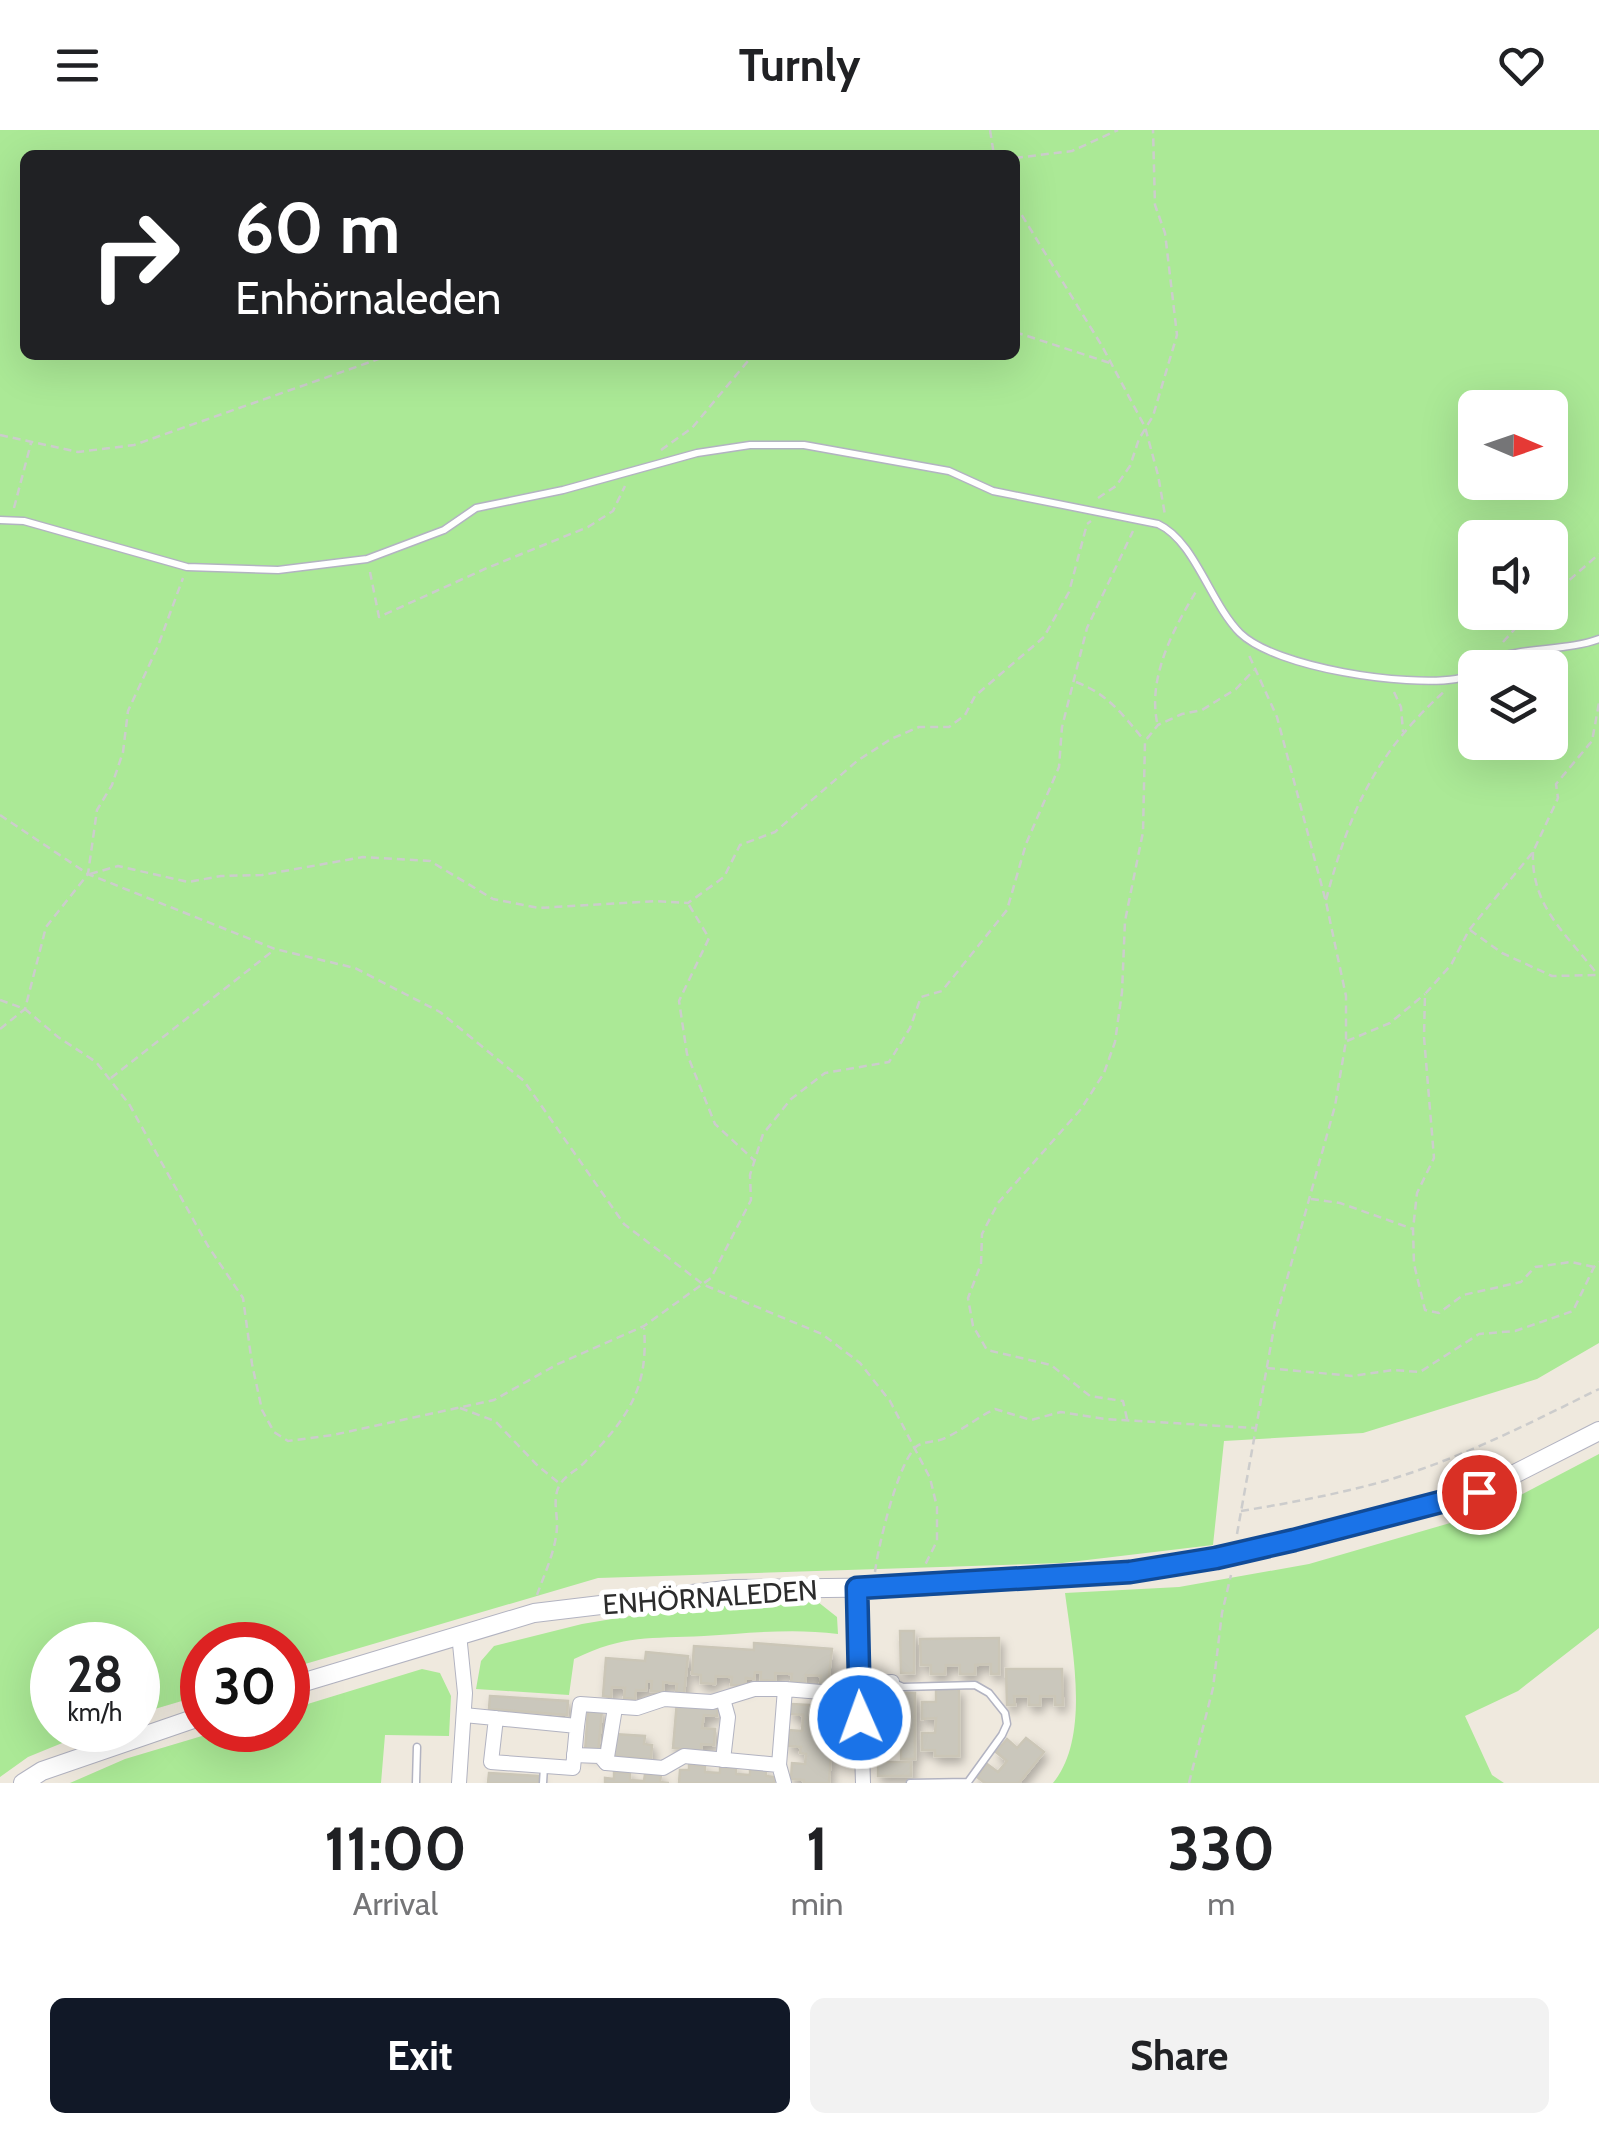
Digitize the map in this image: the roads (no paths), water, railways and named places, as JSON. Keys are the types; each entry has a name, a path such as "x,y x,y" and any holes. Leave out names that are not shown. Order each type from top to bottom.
{"street":[{"name":"ENHÖRNALEDEN","path":"310,1681 534,1613 734,1590 915,1587 1130,1572 1263,1548 1479,1492 1599,1432"},
{"path":"863,1783 859,1685 865,1588"},
{"path":"459,1634 465,1693 459,1783"},
{"path":"859,1685 892,1682"},
{"path":"496,1718 491,1762 573,1768 580,1704 637,1708 664,1699 712,1702 754,1689 822,1692"},
{"path":"784,1783 778,1765 786,1689"},
{"path":"722,1760 728,1717 723,1699"},
{"path":"606,1763 615,1708"},
{"path":"464,1716 577,1726"},
{"path":"23,1783 42,1771 180,1724"},
{"path":"574,1755 600,1756 606,1763 663,1768 684,1756 778,1765"}],"lane":[{"path":"0,520 24,521 186,567 278,570 367,559 444,530 476,508 563,490 714,450 750,445 804,446 949,471 993,491 1138,520 1176,532 1203,580 1241,634 1275,653 1309,665 1386,678 1458,680"},
{"path":"1553,650 1599,639"},
{"path":"892,1682 904,1687 975,1685 989,1692 1005,1713 1007,1724 968,1782 910,1783"},
{"path":"416,1783 417,1746"},
{"path":"543,1783 544,1766"}]}
